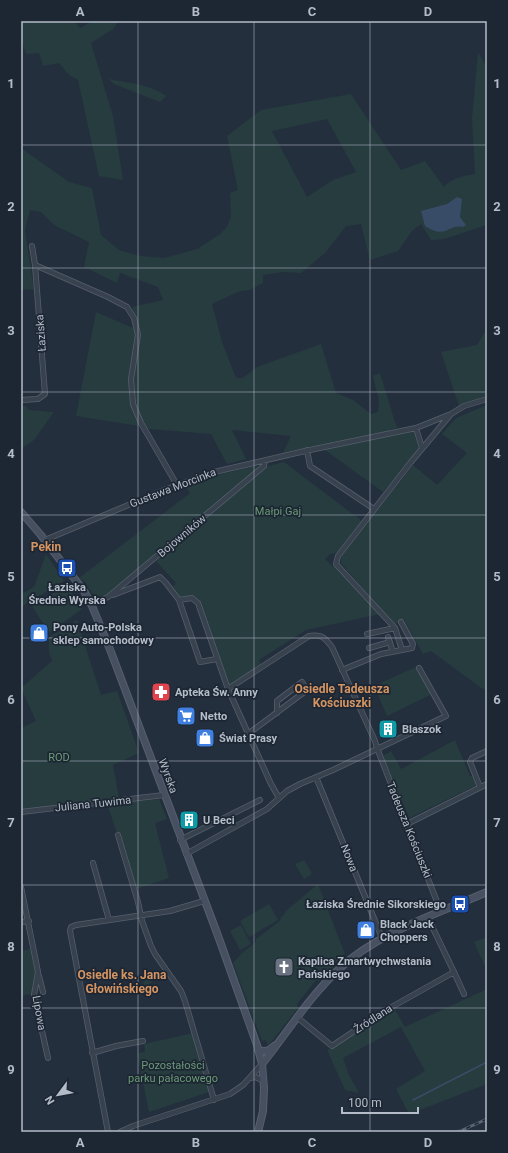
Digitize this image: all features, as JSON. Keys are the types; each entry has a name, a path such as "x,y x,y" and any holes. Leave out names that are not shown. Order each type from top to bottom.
{"street":[{"name":"Łaziska","path":"21,400 38,399 45,394 35,265 32,246"},
{"path":"35,265 108,297 127,308 134,318 138,335 131,379 133,404 140,423 177,485"},
{"name":"Gustawa Morcinka","path":"45,540 177,485 210,473 416,428 451,414 464,406 487,399"},
{"path":"402,650 395,628 336,564 338,556 374,509 451,414"},
{"path":"416,428 422,448"},
{"path":"306,451 310,466 374,509"},
{"name":"Bojowników","path":"91,604 108,597 264,466 265,460"},
{"name":"Wyrska","path":"21,512 45,540 80,586 91,604 204,901 258,1050 262,1064 264,1081 263,1111 258,1132"},
{"path":"108,597 160,577 179,600 200,662 217,659"},
{"path":"179,600 192,598 198,603 228,689 279,798"},
{"path":"342,670 381,654 412,648 413,644 401,622"},
{"path":"367,634 395,628"},
{"path":"228,689 309,636 317,635 325,638 332,647 377,748"},
{"path":"369,648 389,640 393,652"},
{"path":"186,854 267,809 287,791 446,716 419,668"},
{"path":"248,734 277,713 307,690 302,682 277,701 277,713"},
{"name":"Tadeusza Kościuszki","path":"377,748 441,912"},
{"path":"480,788 470,762 472,758 487,751"},
{"name":"Nowa","path":"316,777 382,938"},
{"path":"407,824 487,784"},
{"name":"Juliana Tuwima","path":"21,812 164,796"},
{"path":"180,840 260,800"},
{"path":"118,835 142,921 155,954 181,991 186,1001 214,1100"},
{"path":"93,863 109,920"},
{"name":"Lipowa","path":"21,887 38,972 34,994 48,1058"},
{"path":"120,1132 133,1126 214,1100 235,1091 250,1078 262,1064 327,980 340,968 382,938 487,892"},
{"path":"108,1132 92,1053 70,931 71,927 170,911 204,901"},
{"path":"428,918 464,994"},
{"path":"21,922 29,921"},
{"path":"38,972 43,992"},
{"name":"Źródlana","path":"298,1018 332,1046 381,1013 454,972"},
{"path":"258,1050 263,1052 272,1048 285,1032 289,1030"},
{"path":"92,1053 116,1046 143,1041"},
{"path":"250,1078 255,1077 264,1081"},
{"path":"133,1126 135,1132"}],"green space":[{"path":"21,21 74,21 80,28 93,21 119,21 113,29 91,43 113,116 123,180 99,176 78,80 69,75 59,63 43,66 39,53 26,54 21,39"},
{"path":"478,52 487,68 487,225 444,239 431,240 421,224 412,231 398,251 370,260 361,224 346,226 325,253 301,273 284,272 263,275 263,283 250,290 240,291 212,304 223,345 236,378 243,378 257,367 321,344 336,393 353,400 371,414 378,412 379,401 373,376 380,373 398,428 389,430 394,435 414,430 421,448 383,492 325,450 313,446 283,453 291,436 232,430 246,459 227,464 211,434 149,429 139,426 76,416 96,312 140,331 132,307 163,300 158,287 120,273 117,283 84,267 89,242 54,225 41,212 30,210 25,230 34,290 21,289 21,148 69,182 92,188 101,235 119,250 140,256 164,258 197,249 219,235 227,227 231,216 230,193 238,190 227,136 261,110 351,94 401,170 425,161 444,187 454,179 475,174 472,119","holes":["327,119 356,172 333,180 307,197 272,131"]},
{"path":"109,79 146,86 166,96 160,102 114,84"},
{"path":"487,310 487,396 459,406 441,352 477,345 486,330"},
{"path":"487,405 487,685 484,690 431,651 423,654 404,620 394,625 341,563 342,555 413,465 437,485 467,453 442,434 456,418"},
{"path":"21,406 26,406 29,410 54,412 34,440 21,449"},
{"name":"Małpi Gaj","path":"284,462 362,521 337,553 330,554 325,559 333,567 335,564 380,614 306,630 259,660 261,664 230,685 199,599 192,595 180,597 173,587 176,583 156,561 265,467"},
{"path":"257,465 258,468 108,594 95,598 85,582 79,578 190,493 184,484"},
{"path":"46,554 64,581 21,607 21,594 34,587"},
{"path":"67,585 82,609 49,633 32,606"},
{"name":"ROD","path":"77,620 101,695 117,691 139,753 113,765 119,798 21,810 21,728 36,721 21,688 52,661 49,652 49,637"},
{"path":"416,667 432,694 387,716 374,686"},
{"path":"455,740 470,776 474,776 477,785 409,818 383,756 391,751 401,769"},
{"path":"159,799 167,819 155,823 169,878 136,889 107,804"},
{"path":"304,860 312,874 304,879 295,864"},
{"path":"318,884 345,954 320,981 316,980 297,1004 298,1008 268,1046 266,1040 262,1041 233,963 242,953 256,942 256,939 281,920 280,918 286,911"},
{"path":"269,904 278,920 249,937 240,921"},
{"path":"241,925 251,944 240,950 230,931"},
{"path":"487,937 487,971 474,942"},
{"path":"30,949 38,984 31,994 21,996 21,951"},
{"path":"150,978 153,981 145,991 140,990 140,986 144,985 143,981"},
{"path":"487,989 487,1084 412,1113 408,1112 396,1089 425,1071 401,1027 343,1058 349,1075 359,1093 345,1090 327,1050 395,1010 405,1027"},
{"name":"Pozostałości parku pałacowego","path":"193,1033 198,1046 209,1092 149,1112 137,1053 145,1052 144,1044"}],"water":[{"path":"457,197 462,199 460,217 466,225 442,232 432,230 425,226 421,211 447,204"}],"waterway":[{"path":"413,1100 487,1062"}],"railway":[{"path":"458,1132 487,1119"}],"place":[{"name":"Łaziska Średnie Wyrska","path":"67,568"},
{"name":"Pony Auto-Polska sklep samochodowy","path":"39,633"},
{"name":"Apteka Św. Anny","path":"161,692"},
{"name":"Netto","path":"186,716"},
{"name":"Blaszok","path":"388,729"},
{"name":"Świat Prasy","path":"205,738"},
{"name":"U Beci","path":"189,820"},
{"name":"Łaziska Średnie Sikorskiego","path":"460,904"},
{"name":"Black Jack Choppers","path":"366,930"},
{"name":"Kaplica Zmartwychwstania Pańskiego","path":"284,967"}],"district":[{"name":"Pekin","path":"46,547"},
{"name":"Osiedle Tadeusza Kościuszki","path":"342,696"},
{"name":"Osiedle ks. Jana Głowińskiego","path":"122,982"}]}
